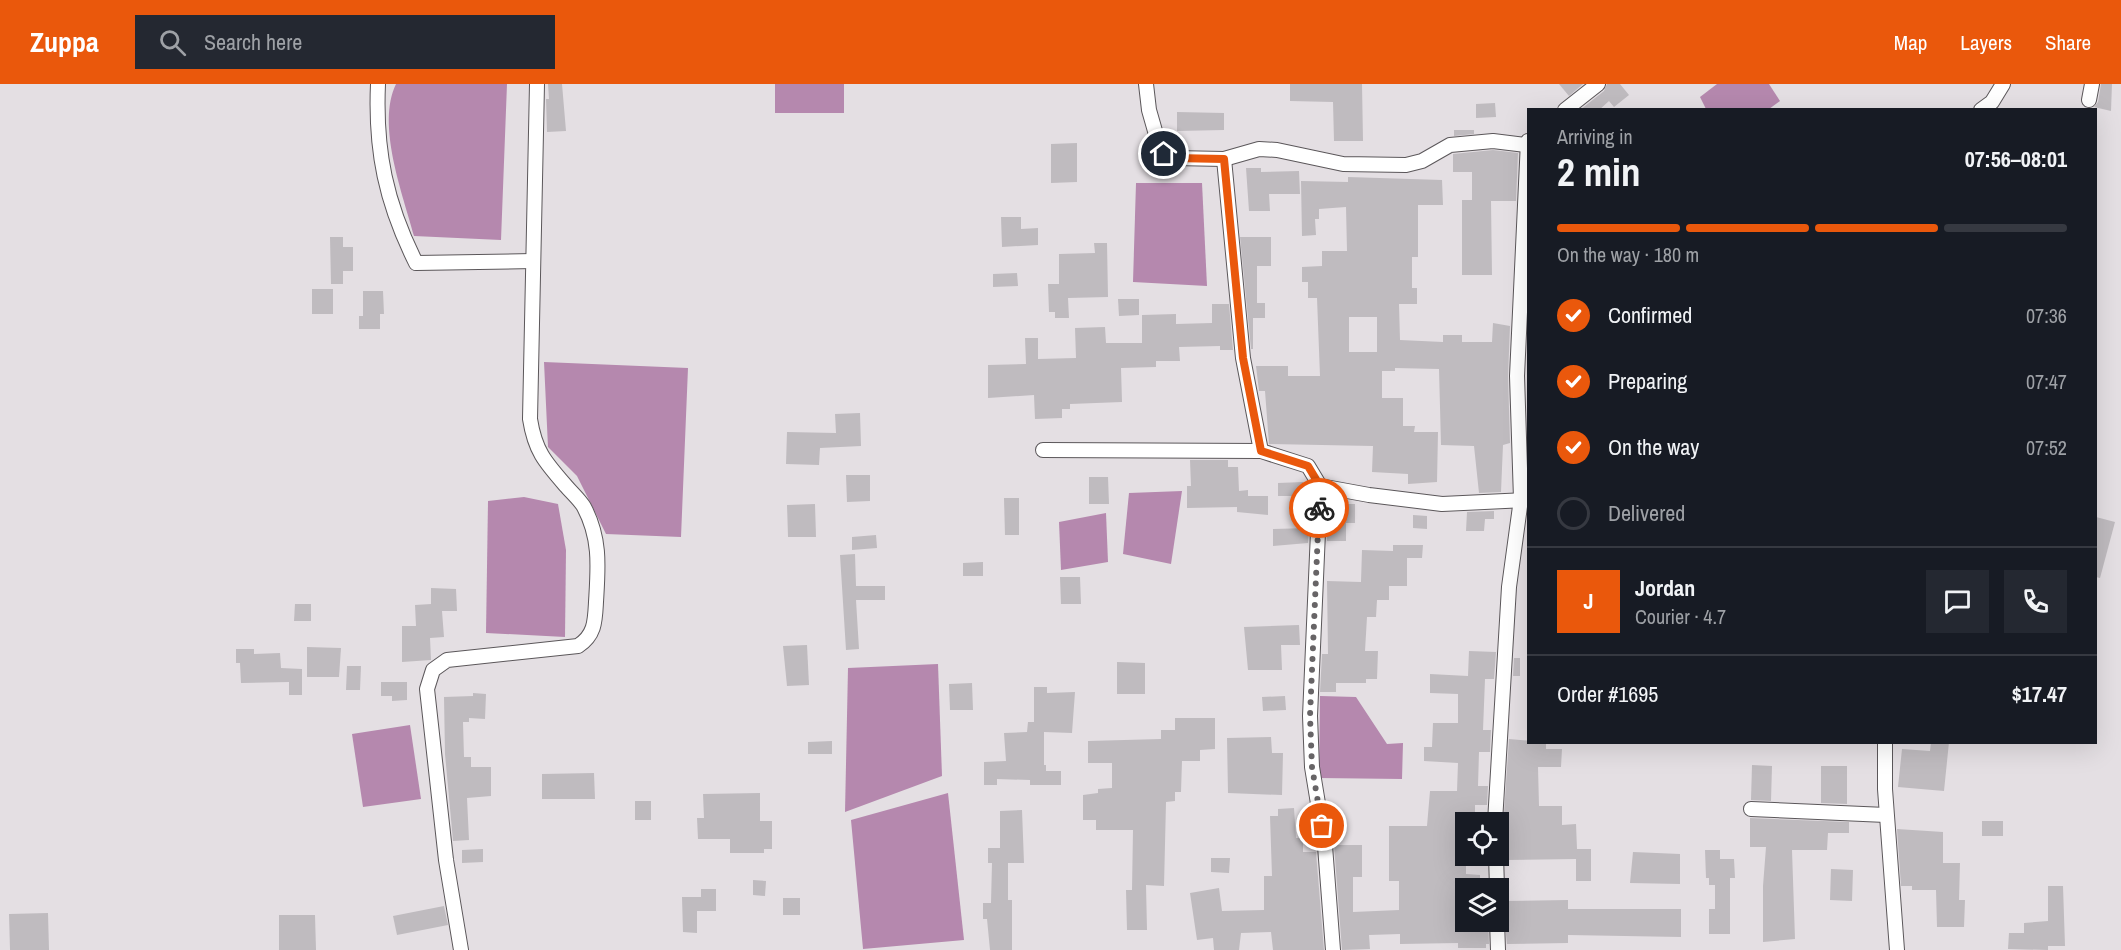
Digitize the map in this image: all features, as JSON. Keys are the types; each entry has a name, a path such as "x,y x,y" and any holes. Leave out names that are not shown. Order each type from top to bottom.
{"street":[{"path":"378,84 376,126 384,184 400,233 416,263 533,261"},
{"path":"461,950 446,860 427,688 433,670 447,660 578,646 589,639 594,625 598,551 593,528 583,505 543,461 534,444 530,419 537,84"},
{"path":"1146,84 1149,110 1164,154 1174,158 1224,159 1259,149 1277,150 1343,164 1406,165 1422,161 1450,145 1493,141 1527,143 1524,340 1517,376 1525,499 1509,587 1496,812"},
{"path":"1568,108 1598,84"},
{"path":"1984,108 1992,102 2003,84"},
{"path":"2089,100 2092,84"},
{"path":"1224,159 1243,358 1261,451"},
{"path":"1043,450 1261,451 1308,466 1320,486 1310,716 1312,767 1325,846 1333,950"},
{"path":"1320,486 1442,504 1525,499"},
{"path":"1885,744 1886,815 1897,950"},
{"path":"1752,809 1886,815"},
{"path":"1497,932 1498,950"}],"shaded area":[{"path":"396,84 507,84 501,240 414,236 393,160 390,139 389,119"},
{"path":"775,84 844,84 844,113 775,113"},
{"path":"1717,84 1769,84 1780,101 1770,108 1706,108 1700,97"},
{"path":"1136,183 1202,183 1207,286 1133,282"},
{"path":"544,362 688,368 681,537 606,534 577,476 548,447"},
{"path":"1182,491 1171,564 1123,554 1129,493"},
{"path":"524,497 558,504 566,550 565,637 486,633 488,501"},
{"path":"1106,513 1108,562 1061,570 1059,522"},
{"path":"938,664 942,776 845,812 848,668"},
{"path":"1320,696 1356,697 1387,744 1403,743 1402,779 1319,778"},
{"path":"410,725 421,799 363,807 352,734"},
{"path":"948,793 964,940 863,949 851,820"}],"building":[{"path":"548,84 562,84 566,131 547,132"},
{"path":"1290,84 1362,84 1363,141 1334,141 1333,102 1290,101"},
{"path":"1559,84 1583,84 1569,96"},
{"path":"1607,84 1620,84 1629,95 1614,107 1609,101 1601,108 1583,108 1604,91"},
{"path":"2101,84 2112,84 2111,111 2094,107 2098,102"},
{"path":"1495,103 1496,117 1476,118 1476,104"},
{"path":"1177,112 1224,113 1224,130 1177,131"},
{"path":"1454,130 1474,130 1474,134 1454,136"},
{"path":"1077,143 1077,182 1051,183 1051,144"},
{"path":"1493,150 1518,153 1516,201 1491,201 1492,275 1462,275 1462,200 1472,200 1472,172 1453,172 1453,154"},
{"path":"1246,168 1261,168 1261,172 1299,171 1300,194 1269,194 1270,211 1249,211"},
{"path":"1348,177 1442,180 1443,205 1418,205 1418,257 1412,257 1412,288 1417,288 1417,304 1399,304 1400,340 1443,342 1443,335 1462,335 1462,342 1492,342 1493,323 1510,326 1508,376 1510,443 1503,445 1501,492 1479,493 1474,446 1441,445 1439,369 1395,368 1395,371 1382,371 1382,398 1403,398 1403,426 1415,426 1414,432 1438,432 1437,482 1408,484 1408,474 1372,472 1373,446 1269,444 1265,391 1259,391 1256,366 1288,366 1288,376 1320,376 1317,298 1308,298 1308,282 1302,282 1302,267 1322,266 1322,251 1347,251 1346,207 1319,209 1319,219 1315,219 1316,235 1302,236 1301,181 1348,182","holes":["1349,317 1377,317 1377,352 1349,352"]},
{"path":"1001,217 1021,217 1021,229 1038,228 1038,245 1002,247"},
{"path":"330,237 343,237 343,247 353,247 353,271 343,271 343,284 331,284"},
{"path":"1240,237 1271,237 1271,266 1257,266 1257,303 1265,303 1265,318 1253,318 1253,349 1251,349"},
{"path":"1094,243 1107,243 1108,297 1068,298 1069,318 1055,318 1055,312 1049,312 1048,284 1059,284 1059,254 1095,253"},
{"path":"1017,273 1018,286 993,287 993,274"},
{"path":"312,289 333,289 333,314 312,314"},
{"path":"363,291 383,291 384,314 380,314 380,329 359,329 359,316 363,316"},
{"path":"1118,299 1139,299 1139,315 1119,316"},
{"path":"1212,304 1229,304 1233,350 1220,350 1220,346 1179,347 1180,361 1156,361 1156,367 1121,368 1122,402 1070,404 1070,409 1062,409 1062,418 1035,419 1034,395 988,398 988,365 1026,364 1025,338 1038,338 1038,359 1076,358 1075,328 1105,327 1106,343 1142,343 1142,315 1176,314 1176,324 1212,323"},
{"path":"860,413 861,446 820,448 819,465 786,464 787,432 836,433 835,414"},
{"path":"1190,460 1228,460 1228,467 1238,467 1239,491 1248,490 1248,496 1268,496 1268,515 1237,512 1237,507 1187,508 1187,486 1191,486"},
{"path":"846,475 870,475 870,501 847,502"},
{"path":"1089,477 1108,477 1109,504 1089,504"},
{"path":"1303,482 1303,496 1278,496 1278,483"},
{"path":"1004,498 1019,498 1019,535 1005,535"},
{"path":"815,504 816,537 788,537 787,505"},
{"path":"1338,504 1355,504 1355,523 1346,523 1346,541 1327,541 1327,528 1332,528 1332,516 1338,516"},
{"path":"1494,511 1494,519 1485,519 1484,531 1466,531 1467,512"},
{"path":"1413,515 1427,516 1427,529 1413,528"},
{"path":"2097,517 2115,522 2100,578 2097,577"},
{"path":"1309,528 1308,543 1273,546 1273,529"},
{"path":"876,535 877,548 852,550 852,537"},
{"path":"1393,545 1423,545 1422,558 1407,558 1407,586 1389,586 1389,600 1377,600 1376,617 1367,617 1365,651 1378,651 1377,679 1366,679 1366,683 1336,683 1336,692 1320,692 1322,654 1328,654 1327,581 1361,582 1362,550 1393,551"},
{"path":"855,554 856,586 885,586 885,600 856,600 859,649 846,650 840,555"},
{"path":"983,562 983,576 963,576 963,563"},
{"path":"1060,577 1080,577 1081,604 1061,604"},
{"path":"431,588 456,589 457,611 442,611 444,637 430,638 431,660 402,662 402,626 416,626 415,605 431,604"},
{"path":"295,604 311,604 311,621 294,621"},
{"path":"1299,625 1300,645 1281,645 1282,670 1248,670 1244,627"},
{"path":"807,645 809,685 787,686 783,646"},
{"path":"307,647 341,648 339,677 307,677"},
{"path":"236,649 254,649 254,654 280,653 281,668 302,669 302,695 289,695 289,682 241,683 240,663 236,663"},
{"path":"1469,651 1496,652 1494,679 1485,679 1483,730 1491,730 1490,752 1479,752 1478,786 1488,786 1487,805 1475,805 1475,812 1455,812 1455,866 1466,866 1466,874 1480,875 1480,878 1455,878 1455,932 1488,932 1489,944 1486,944 1486,948 1458,948 1458,943 1400,944 1400,934 1369,935 1370,949 1342,950 1334,845 1362,845 1362,877 1353,877 1353,912 1399,910 1399,881 1389,881 1389,826 1427,826 1430,791 1457,791 1458,763 1424,761 1424,747 1432,747 1433,723 1458,723 1458,694 1430,693 1430,674 1468,676"},
{"path":"1514,658 1520,658 1520,676 1513,676"},
{"path":"1117,662 1145,663 1145,694 1117,694"},
{"path":"347,666 361,666 360,690 346,690"},
{"path":"381,682 407,682 407,700 392,701 392,696 381,696"},
{"path":"972,683 973,710 950,710 949,684"},
{"path":"1034,687 1047,687 1047,693 1075,692 1072,733 1044,732 1044,765 1046,765 1046,771 1061,771 1061,785 1030,785 1030,780 997,779 997,785 984,785 984,762 1006,761 1004,733 1027,732 1028,722 1034,722"},
{"path":"473,693 486,694 485,719 469,718 469,722 463,722 464,757 471,757 471,767 491,767 491,796 467,798 469,840 453,841 445,754 444,697 473,696"},
{"path":"1285,696 1286,710 1263,711 1262,697"},
{"path":"1175,718 1215,718 1215,749 1200,750 1200,761 1182,761 1181,792 1175,792 1175,801 1166,802 1164,886 1146,885 1147,930 1127,930 1126,890 1132,890 1133,830 1096,830 1096,820 1083,820 1083,795 1098,793 1098,789 1112,788 1112,763 1088,763 1088,741 1161,739 1161,730 1175,730"},
{"path":"1271,737 1272,753 1283,753 1282,795 1228,793 1227,738"},
{"path":"1509,739 1527,740 1527,744 1546,744 1546,749 1562,749 1561,767 1538,767 1539,806 1562,806 1562,825 1576,824 1577,849 1591,849 1591,881 1576,881 1576,859 1509,860 1509,812 1504,812"},
{"path":"832,741 832,754 808,754 808,742"},
{"path":"1931,744 1949,744 1944,791 1898,787 1902,749 1930,751"},
{"path":"1752,765 1772,766 1771,801 1751,800"},
{"path":"1821,766 1847,766 1847,804 1821,803"},
{"path":"594,773 595,799 542,799 542,774"},
{"path":"760,793 760,821 772,821 772,849 764,849 764,853 730,853 730,839 698,839 697,818 704,818 703,794"},
{"path":"635,801 651,801 651,820 635,820"},
{"path":"1294,808 1296,838 1303,838 1303,852 1316,852 1324,950 1273,950 1271,932 1241,933 1239,950 1214,950 1213,938 1197,940 1190,893 1219,888 1222,911 1264,910 1264,876 1272,876 1270,816 1278,816 1278,809"},
{"path":"1022,810 1024,863 1008,863 1008,900 1012,900 1012,950 990,950 987,919 983,919 983,903 991,903 992,863 988,863 988,848 1000,848 1000,811"},
{"path":"1750,818 1849,822 1849,833 1828,833 1827,850 1792,850 1795,939 1763,942 1766,847 1750,847"},
{"path":"1982,821 2003,821 2003,836 1982,836"},
{"path":"1897,829 1943,832 1943,863 1960,863 1959,900 1965,900 1964,927 1937,927 1936,890 1912,890 1912,886 1901,886"},
{"path":"483,849 483,862 462,863 462,850"},
{"path":"1705,850 1720,850 1720,859 1734,859 1735,878 1730,878 1730,934 1709,934 1709,909 1715,909 1715,885 1709,885 1709,878 1706,878"},
{"path":"1633,852 1680,854 1680,884 1630,883"},
{"path":"1211,858 1230,858 1229,873 1211,872"},
{"path":"1831,869 1853,870 1852,901 1830,900"},
{"path":"753,880 766,881 765,896 753,895"},
{"path":"2048,886 2063,886 2065,946 2048,946 2048,950 2008,949 2009,933 2024,933 2024,923 2048,921"},
{"path":"701,889 716,889 716,911 697,911 697,933 683,932 682,897 701,897"},
{"path":"783,898 800,898 800,915 783,915"},
{"path":"1568,900 1568,909 1681,909 1681,937 1568,935 1568,943 1507,944 1506,932 1509,932 1509,901"},
{"path":"444,906 448,925 397,935 393,916"},
{"path":"48,913 49,950 10,950 9,914"},
{"path":"279,915 315,915 316,950 279,950"}],"way so far":[{"path":"1319,508 1310,716 1312,767 1322,826"}],"route":[{"path":"1164,154 1174,158 1224,159 1243,358 1261,451 1308,466 1320,486 1319,508"}]}
